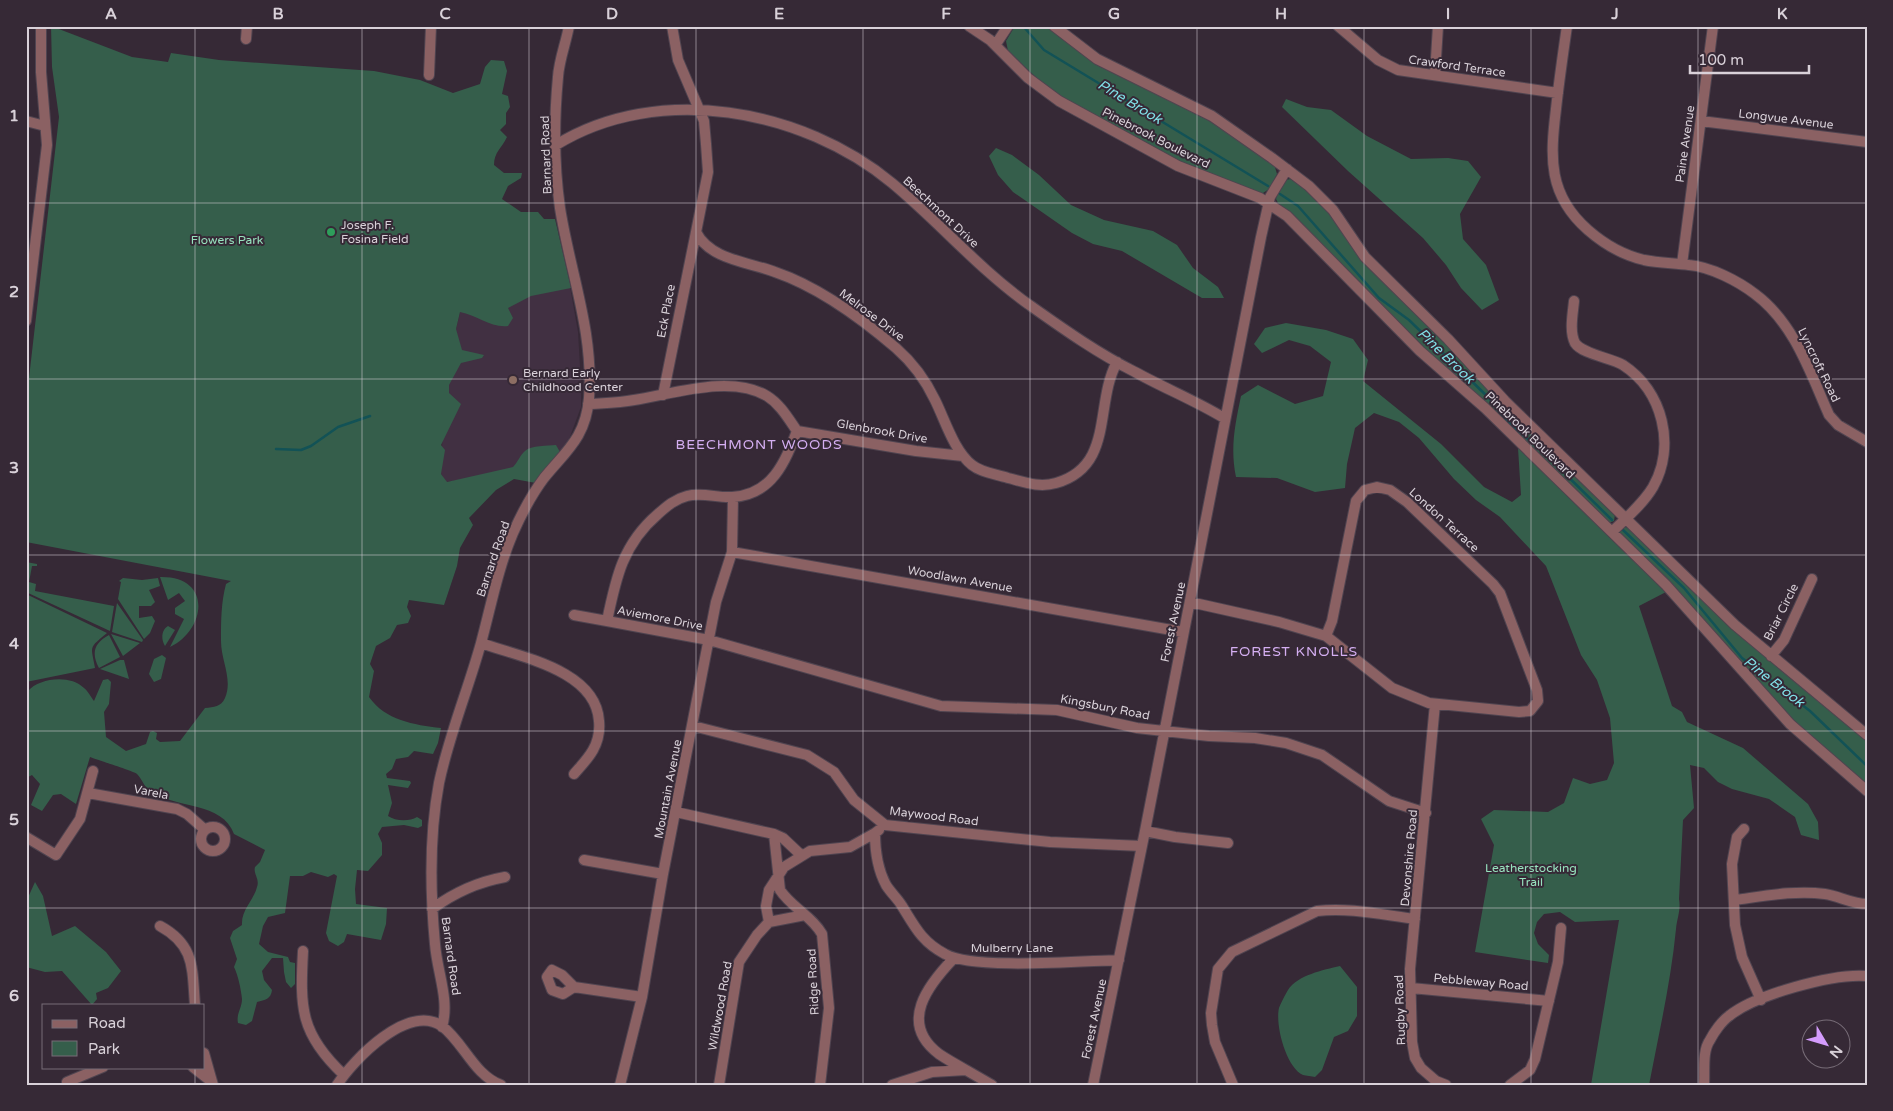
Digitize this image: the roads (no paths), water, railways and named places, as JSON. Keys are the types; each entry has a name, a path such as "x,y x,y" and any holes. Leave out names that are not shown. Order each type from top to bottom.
{"street":[{"path":"26,322 47,145 41,72 41,26"},
{"path":"246,39 247,26"},
{"path":"429,75 431,26"},
{"name":"Barnard Road","path":"442,1026 445,1006 435,951 431,849 440,783 481,643 499,573 513,534 544,478 572,446 582,425 588,404 590,378 587,330 561,208 556,145 558,75 569,26"},
{"path":"672,26 680,68 704,121 708,172 696,232"},
{"name":"Pinebrook Boulevard","path":"968,26 996,44 1036,84 1068,106 1178,166 1268,202 1304,231 1393,324 1490,413 1692,612 1778,712 1816,749 1867,791"},
{"path":"996,44 1008,26"},
{"name":"Pinebrook Boulevard","path":"1054,26 1097,59 1212,116 1287,168 1327,202 1358,248 1372,264 1448,339 1505,401 1719,610 1771,656 1867,734"},
{"name":"Crawford Terrace","path":"1338,26 1389,66 1414,74 1434,74 1558,92"},
{"path":"1434,74 1438,26"},
{"name":"Lyncroft Road","path":"1567,26 1552,146 1552,165 1558,189 1571,213 1592,234 1621,252 1644,260 1682,264 1704,269 1737,282 1765,302 1794,338 1829,415 1838,425 1867,442"},
{"name":"Paine Avenue","path":"1682,264 1713,26"},
{"name":"Beechmont Drive","path":"556,145 584,129 615,120 698,109 762,120 826,141 861,161 892,183 996,279 1045,316 1116,362 1224,418"},
{"path":"26,121 45,126"},
{"name":"Longvue Avenue","path":"1701,121 1867,142"},
{"name":"Forest Avenue","path":"1093,1085 1145,831 1224,418 1268,202 1287,168"},
{"name":"Eck Place","path":"663,395 696,232"},
{"name":"Melrose Drive","path":"696,232 707,246 724,256 800,282 821,294 882,336 909,361 920,376 933,397 963,456 973,466 990,473 1031,484 1055,483 1075,474 1086,464 1097,448 1107,385 1116,362"},
{"path":"1574,301 1572,334 1575,343 1584,350 1614,360 1636,376 1652,396 1663,426 1666,444 1660,475 1652,489 1612,532"},
{"path":"588,404 615,403 690,389 714,387 740,388 756,391 776,402 797,431"},
{"name":"Glenbrook Drive","path":"797,431 963,456"},
{"name":"Aviemore Drive","path":"607,621 622,561 630,544 641,528 675,500 702,494 733,497 758,489 778,473 788,457 797,431"},
{"name":"London Terrace","path":"1326,636 1332,621 1356,501 1366,490 1377,487 1390,490 1407,502 1441,533 1500,593 1537,690 1537,703 1530,711 1519,712 1435,704"},
{"name":"Mountain Avenue","path":"620,1085 642,997 716,602 732,552 733,497"},
{"name":"Woodlawn Avenue","path":"732,552 1184,632"},
{"name":"Briar Circle","path":"1771,656 1784,640 1812,579"},
{"path":"1190,602 1279,622 1326,636 1392,688 1404,695 1435,704"},
{"name":"Aviemore Drive","path":"574,615 709,640"},
{"name":"Kingsbury Road","path":"709,640 941,706 1057,710 1137,728 1209,736 1255,738 1286,744 1326,758 1362,785 1389,802 1426,813"},
{"path":"481,643 571,676 586,689 598,712 599,733 592,753 574,774"},
{"name":"Devonshire Road","path":"1233,1085 1215,1042 1211,1013 1218,969 1232,952 1317,911 1366,912 1415,919 1435,704"},
{"name":"Maywood Road","path":"693,726 807,755 834,772 854,800 885,825 1050,842 1142,846"},
{"path":"26,837 56,855 80,819 93,771"},
{"name":"Varela","path":"88,793 177,809 204,829"},
{"path":"676,812 774,834 783,838 801,855"},
{"path":"805,915 769,922 766,906 769,890 778,880 784,867 810,851 850,847 885,825"},
{"path":"1744,829 1738,837 1732,864 1737,939 1761,1000"},
{"path":"1145,831 1175,837 1228,843"},
{"name":"Mulberry Lane","path":"875,833 880,868 886,885 902,905 917,932 932,946 954,958 970,962 1119,960"},
{"path":"774,834 778,880"},
{"path":"584,860 664,874"},
{"path":"432,909 461,890 475,884 505,877"},
{"name":"Ridge Road","path":"778,880 785,897 818,927 822,934 827,970 829,1008 820,1085"},
{"path":"1735,900 1799,892 1827,894 1867,904"},
{"name":"Rugby Road","path":"1415,919 1411,988 1412,1042 1415,1058 1421,1068 1430,1078 1446,1085"},
{"name":"Wildwood Road","path":"719,1085 739,962 756,935 769,922"},
{"path":"160,926 179,938 185,948 192,968 195,1004"},
{"path":"1510,1085 1530,1070 1535,1059 1558,962 1562,928"},
{"path":"303,951 302,1001 311,1035 323,1055 344,1075"},
{"path":"954,958 937,975 924,994 919,1021 928,1042 939,1053 992,1085"},
{"path":"1704,1085 1706,1047 1709,1040 1728,1016 1761,1000 1816,981 1841,976 1867,976"},
{"path":"574,987 642,997"},
{"name":"Pebbleway Road","path":"1411,988 1549,1001"},
{"path":"337,1085 366,1052 395,1029 411,1022 425,1019 442,1026 494,1084"},
{"path":"205,1057 212,1084"},
{"path":"67,1082 101,1068"},
{"path":"194,1068 212,1084"},
{"path":"892,1085 932,1072 966,1070"}],"waterway":[{"name":"Pine Brook","path":"1023,26 1044,50 1268,186"},
{"name":"Pine Brook","path":"1280,194 1298,206 1379,298 1409,320 1494,403 1504,419 1539,448 1612,520"},
{"path":"276,449 301,450 311,446 338,427 370,416"},
{"name":"Pine Brook","path":"1623,530 1684,588 1742,658 1810,711 1867,766"}],"place":[{"name":"Joseph F. Fosina Field","path":"331,232"},
{"name":"Bernard Early Childhood Center","path":"513,380"}],"district":[{"name":"BEECHMONT WOODS","path":"759,444"},
{"name":"FOREST KNOLLS","path":"1294,651"}],"park label":[{"name":"Flowers Park","path":"227,240"},
{"name":"Leatherstocking Trail","path":"1531,875"}]}
